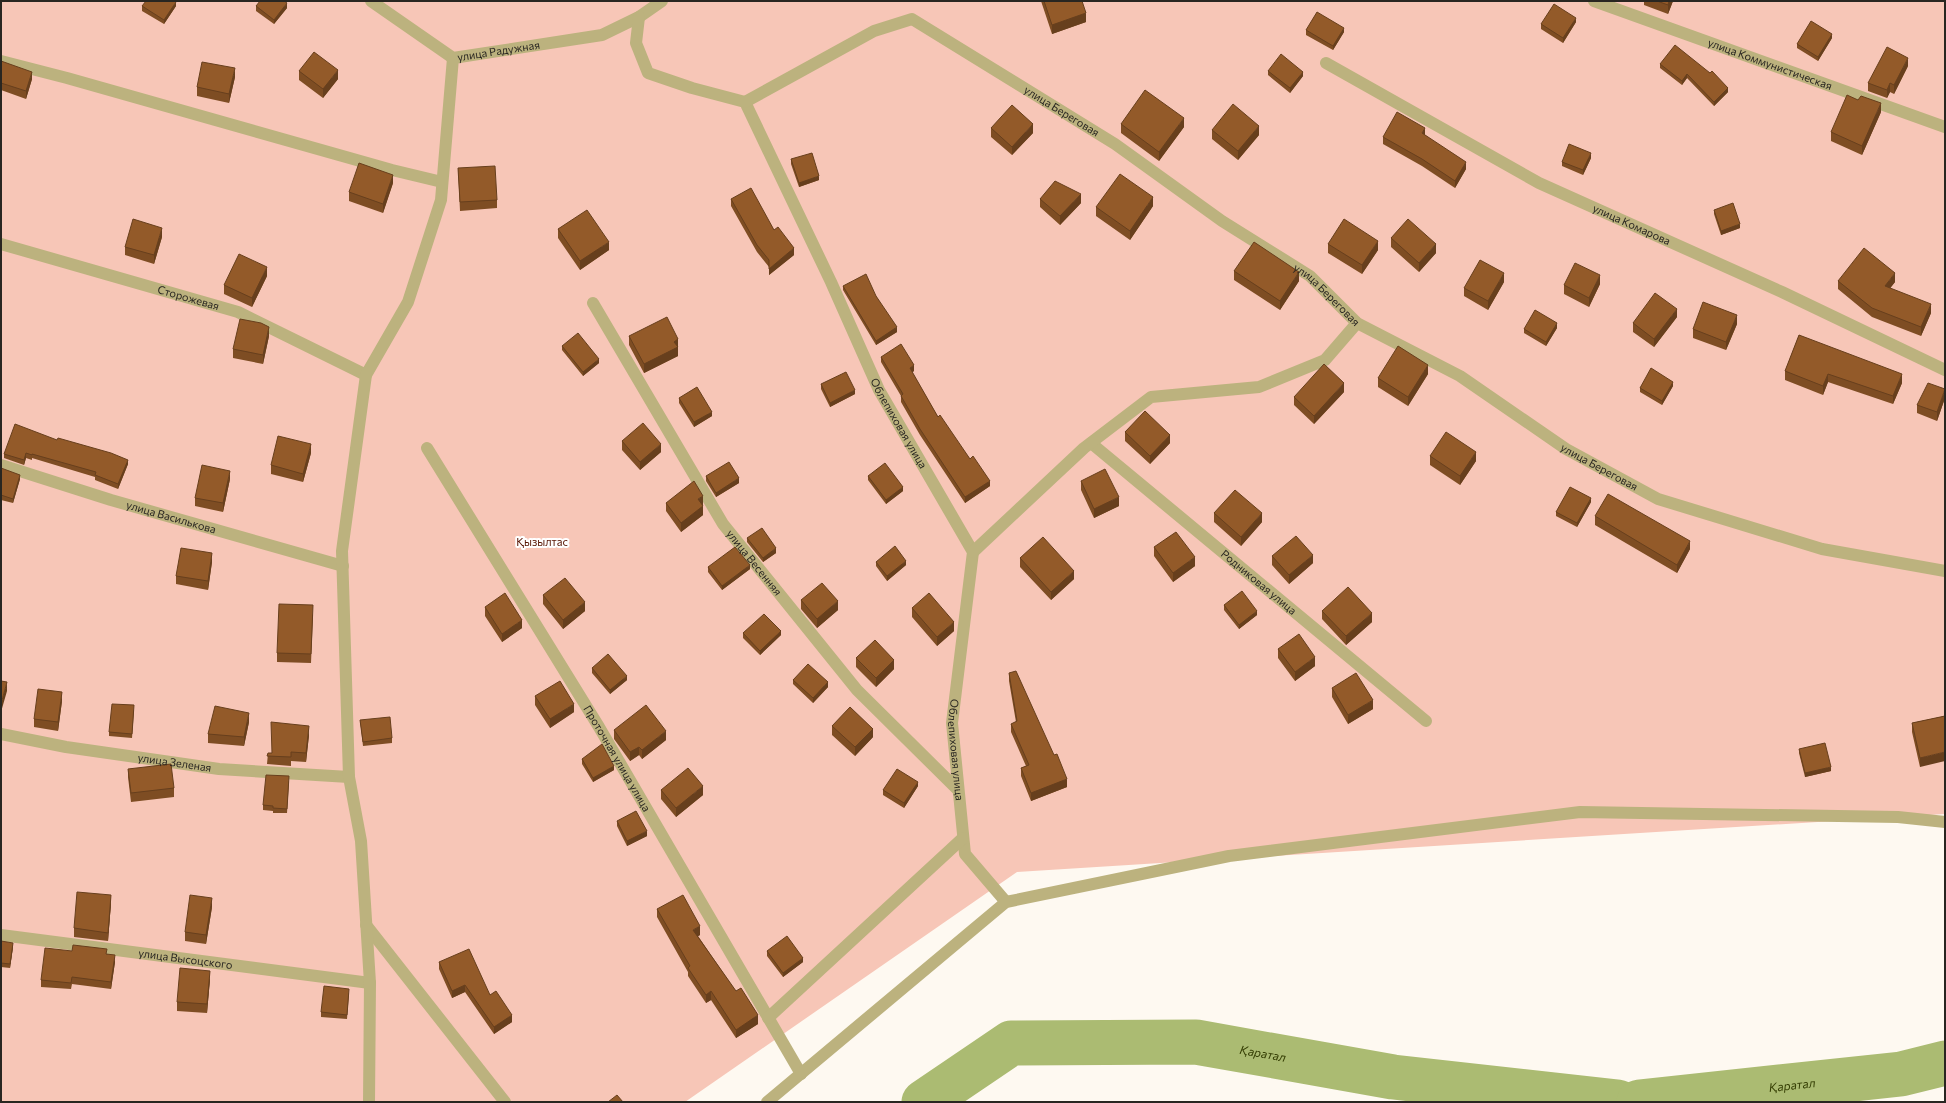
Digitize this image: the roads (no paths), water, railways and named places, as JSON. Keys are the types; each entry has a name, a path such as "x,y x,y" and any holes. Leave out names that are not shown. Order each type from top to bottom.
{"street":[{"name":"улица Радужная","path":"371,1 452,58 602,35 639,17 662,1"},
{"name":"улица Коммунистическая","path":"1594,1 1945,127"},
{"path":"639,17 636,43 648,73 692,88 745,102"},
{"name":"улица Береговая","path":"745,102 874,31 912,19 1115,144 1222,221 1310,276 1357,323 1460,376 1566,449 1658,499 1822,549 1945,571"},
{"path":"370,1102 370,983 361,840 349,777 342,551 366,375 408,302 441,200 452,58"},
{"path":"1,61 74,80 392,170 442,182"},
{"name":"улица Комарова","path":"1326,63 1539,183 1782,292 1945,370"},
{"name":"Облепиховая улица","path":"745,102 831,282 879,390 973,552 952,723 958,790 965,854 1006,902"},
{"name":"Сторожевая","path":"1,244 238,312 366,375"},
{"name":"улица Весенняя","path":"593,303 723,524 857,690 958,790"},
{"path":"973,552 1091,443 1151,397 1259,387 1326,360 1357,323"},
{"name":"Родниковая улица","path":"1091,443 1426,721"},
{"name":"Проточная улица улица","path":"427,448 599,727 801,1074"},
{"name":"улица Василькова","path":"1,465 118,502 343,566"},
{"name":"улица Зеленая","path":"1,734 66,747 220,769 349,777"},
{"path":"767,1102 1006,902 1229,856 1580,812 1898,817 1945,822"},
{"path":"768,1018 963,838"},
{"path":"366,925 506,1101"},
{"name":"улица Высоцского","path":"1,935 370,983"}],"waterway":[{"name":"Қаратал","path":"924,1102 1011,1043 1196,1042 1393,1077 1618,1102"},
{"name":"Қаратал","path":"1639,1102 1901,1074 1945,1063"}],"park label":[{"name":"Қызылтас","path":"542,542"}]}
